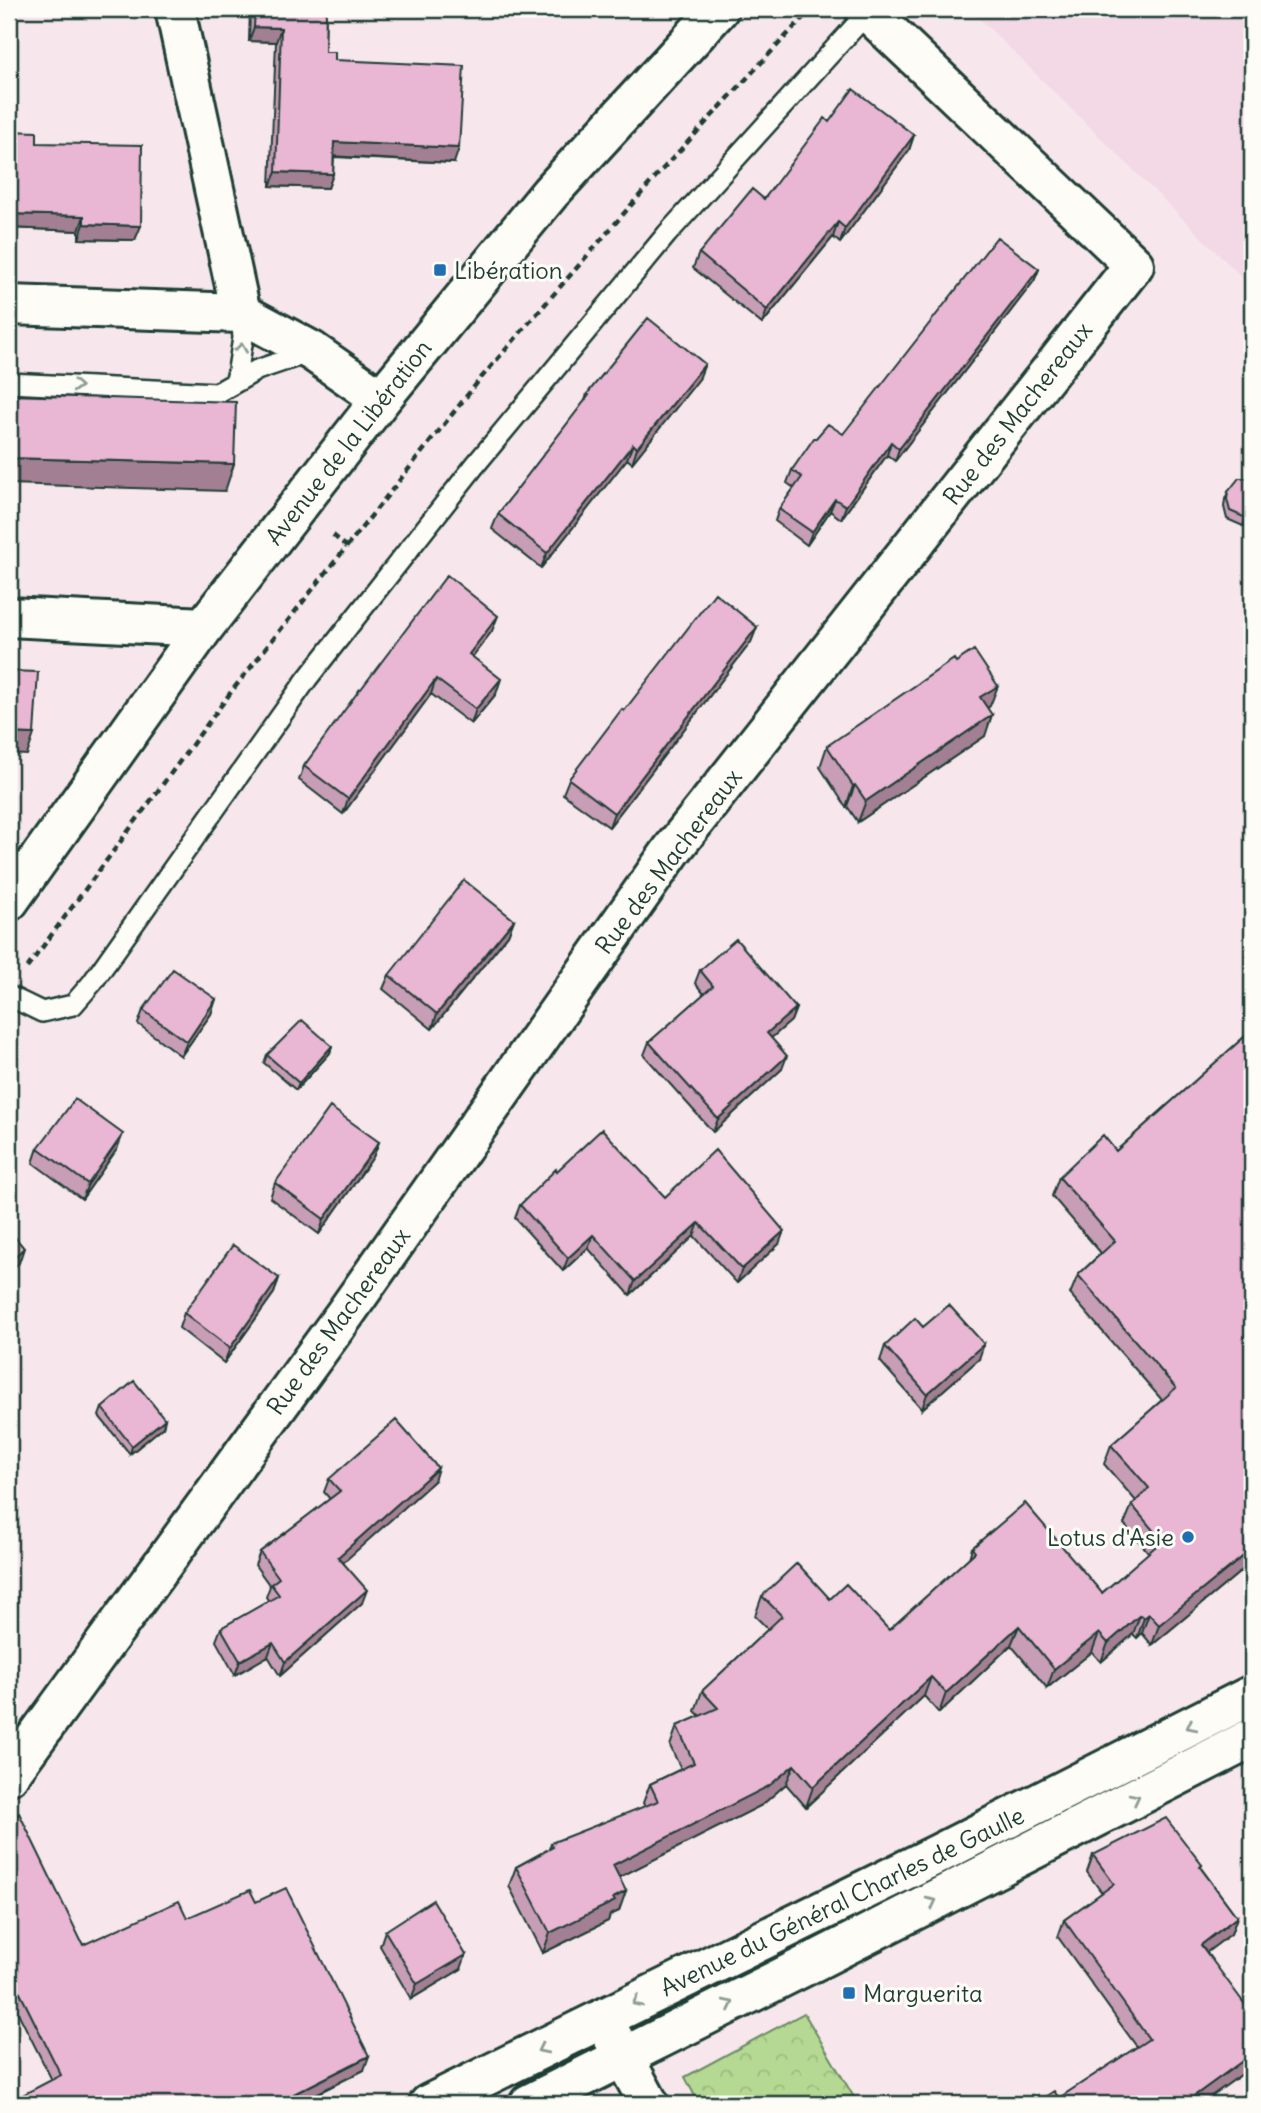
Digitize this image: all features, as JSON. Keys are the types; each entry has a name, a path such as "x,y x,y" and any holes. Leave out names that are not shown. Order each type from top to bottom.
{"street":[{"path":"175,9 241,313"},
{"name":"Avenue de la Libération","path":"9,901 204,626 381,399 550,193 719,9"},
{"name":"Rue des Machereaux","path":"9,1775 345,1314 672,850 1134,265 867,10"},
{"path":"9,305 241,313 312,351 381,399"},
{"path":"9,617 204,626"},
{"name":"Avenue du Général Charles de Gaulle","path":"429,2104 931,1858 1252,1695"},
{"name":"Avenue du Général Charles de Gaulle","path":"528,2104 1252,1738"},
{"path":"603,2019 649,2104"}],"lane":[{"path":"9,996 41,1012 73,1005 92,983 307,679 476,464 667,234 867,10"},
{"path":"236,382 243,338 241,313"},
{"path":"9,383 217,393 257,370 312,351"}],"path":[{"path":"22,975 231,692 481,378 659,173 811,9"}],"shaded area":[{"path":"970,9 1252,9 1252,287"}],"green space":[{"path":"804,2013 858,2104 699,2104 685,2077"}],"building":[{"path":"255,9 326,9 325,52 335,52 335,60 464,66 459,148 334,142 333,174 276,172 281,28 254,27"},
{"path":"853,89 914,135 845,228 838,222 767,310 699,253 752,189 764,199 825,118 829,122"},
{"path":"9,131 37,132 37,143 142,145 141,226 84,224 84,216 9,214"},
{"path":"997,237 1039,269 899,449 891,442 846,506 835,499 812,532 779,509 802,477 792,470 814,438 828,424 843,434"},
{"path":"648,318 705,364 637,448 633,444 547,553 498,514 589,395 587,394"},
{"path":"9,395 236,402 234,464 9,458"},
{"path":"1239,478 1252,478 1252,518 1230,511 1228,492"},
{"path":"447,575 498,616 469,654 501,679 476,709 436,679 348,799 304,766"},
{"path":"715,593 757,627 614,813 569,779"},
{"path":"974,650 998,686 980,697 992,715 866,801 827,746 954,659 956,662"},
{"path":"9,671 38,672 34,734 9,733"},
{"path":"464,880 514,920 437,1014 389,975"},
{"path":"736,939 796,1008 767,1033 787,1056 718,1119 649,1042 713,986 700,970"},
{"path":"173,969 216,999 187,1042 143,1010"},
{"path":"302,1020 332,1046 299,1083 267,1055"},
{"path":"1252,1030 1252,1549 1159,1625 1149,1614 1144,1618 1140,1615 1108,1643 1099,1633 1054,1669 1019,1626 946,1693 931,1677 813,1787 794,1765 769,1786 613,1865 626,1891 613,1898 615,1901 550,1933 516,1867 553,1847 551,1843 658,1801 650,1784 694,1763 677,1726 718,1708 702,1691 782,1616 762,1596 797,1563 830,1599 846,1584 889,1630 975,1552 972,1548 1025,1503 1102,1593 1162,1541 1132,1505 1149,1488 1111,1445 1176,1388 1078,1275 1115,1241 1059,1177 1103,1135 1116,1151"},
{"path":"75,1099 123,1134 88,1184 38,1148"},
{"path":"330,1107 379,1142 324,1219 275,1183"},
{"path":"602,1129 665,1197 715,1150 784,1231 742,1269 699,1223 635,1281 593,1235 568,1258 520,1205"},
{"path":"9,1230 24,1248 9,1262"},
{"path":"233,1245 279,1278 230,1348 184,1313"},
{"path":"949,1305 984,1344 927,1394 885,1346 915,1318 923,1327"},
{"path":"134,1381 165,1419 132,1446 102,1408"},
{"path":"396,1420 438,1468 338,1557 367,1590 285,1662 273,1643 240,1661 221,1628 279,1595 271,1584 279,1578 260,1552 340,1491 329,1479"},
{"path":"19,1813 83,1945 179,1901 187,1918 250,1890 256,1902 286,1888 369,2056 274,2104 9,2104 61,2075 14,1981 9,1984 9,1826"},
{"path":"1166,1818 1237,1917 1201,1945 1252,2014 1252,2054 1183,2104 1034,2104 1054,2091 1059,2098 1149,2039 1064,1920 1114,1884 1093,1855"},
{"path":"433,1900 466,1955 417,1984 385,1931"}],"place":[{"name":"Libération","path":"440,270"},
{"name":"Lotus d'Asie","path":"1188,1537"},
{"name":"Marguerita","path":"849,1993"}]}
